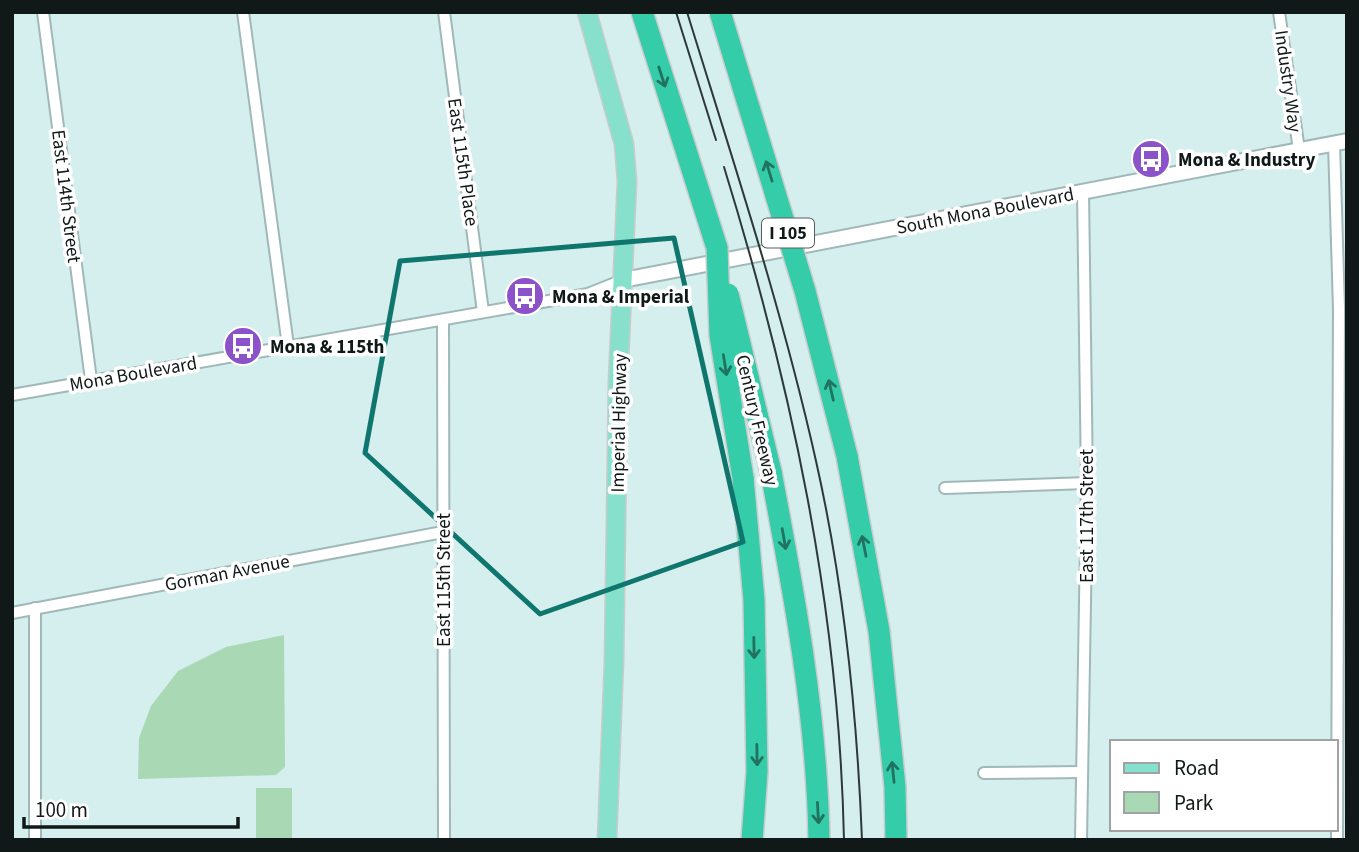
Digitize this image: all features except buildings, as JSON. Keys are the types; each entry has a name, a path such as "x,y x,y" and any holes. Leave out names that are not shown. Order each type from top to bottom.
{"highway":[{"name":"Century Freeway","path":"642,12 717,248 771,472 807,691 815,755 819,840"},
{"name":"I 105","path":"720,12 805,291 847,456 879,631 895,787 896,840"},
{"path":"717,248 720,335 743,478 754,600 757,772 752,840"}],"main road":[{"name":"Imperial Highway","path":"587,12 624,144 627,220 618,382 614,647 607,840"}],"street":[{"name":"East 114th Street","path":"43,12 91,380"},
{"path":"243,12 288,346"},
{"name":"East 115th Place","path":"444,12 483,312"},
{"name":"Industry Way","path":"1279,12 1299,150"},
{"path":"1337,740 1340,142"},
{"name":"South Mona Boulevard","path":"624,280 1340,142"},
{"name":"East 117th Street","path":"1081,840 1087,483 1083,191"},
{"name":"Mona Boulevard","path":"12,395 588,294 624,280"},
{"name":"East 115th Street","path":"443,321 444,840"},
{"path":"945,488 1087,483"},
{"name":"Gorman Avenue","path":"12,613 443,532"},
{"path":"35,608 35,840"},
{"path":"984,774 1082,772"}],"highlighted area":[{"path":"674,238 743,542 540,614 365,453 400,261"}],"green space":[{"path":"284,635 285,767 276,775 138,779 139,738 151,706 178,671 226,647"},
{"path":"256,788 292,788 292,840 256,840"}],"tram line":[{"path":"676,12 716,140"},
{"path":"687,12 772,291 803,404 826,508 848,649 862,840"},
{"path":"724,167 771,333 808,499 833,668 844,840"}],"place":[{"name":"Mona & Industry","path":"1151,159"},
{"name":"Mona & Imperial","path":"525,296"},
{"name":"Mona & 115th","path":"243,346"}]}
